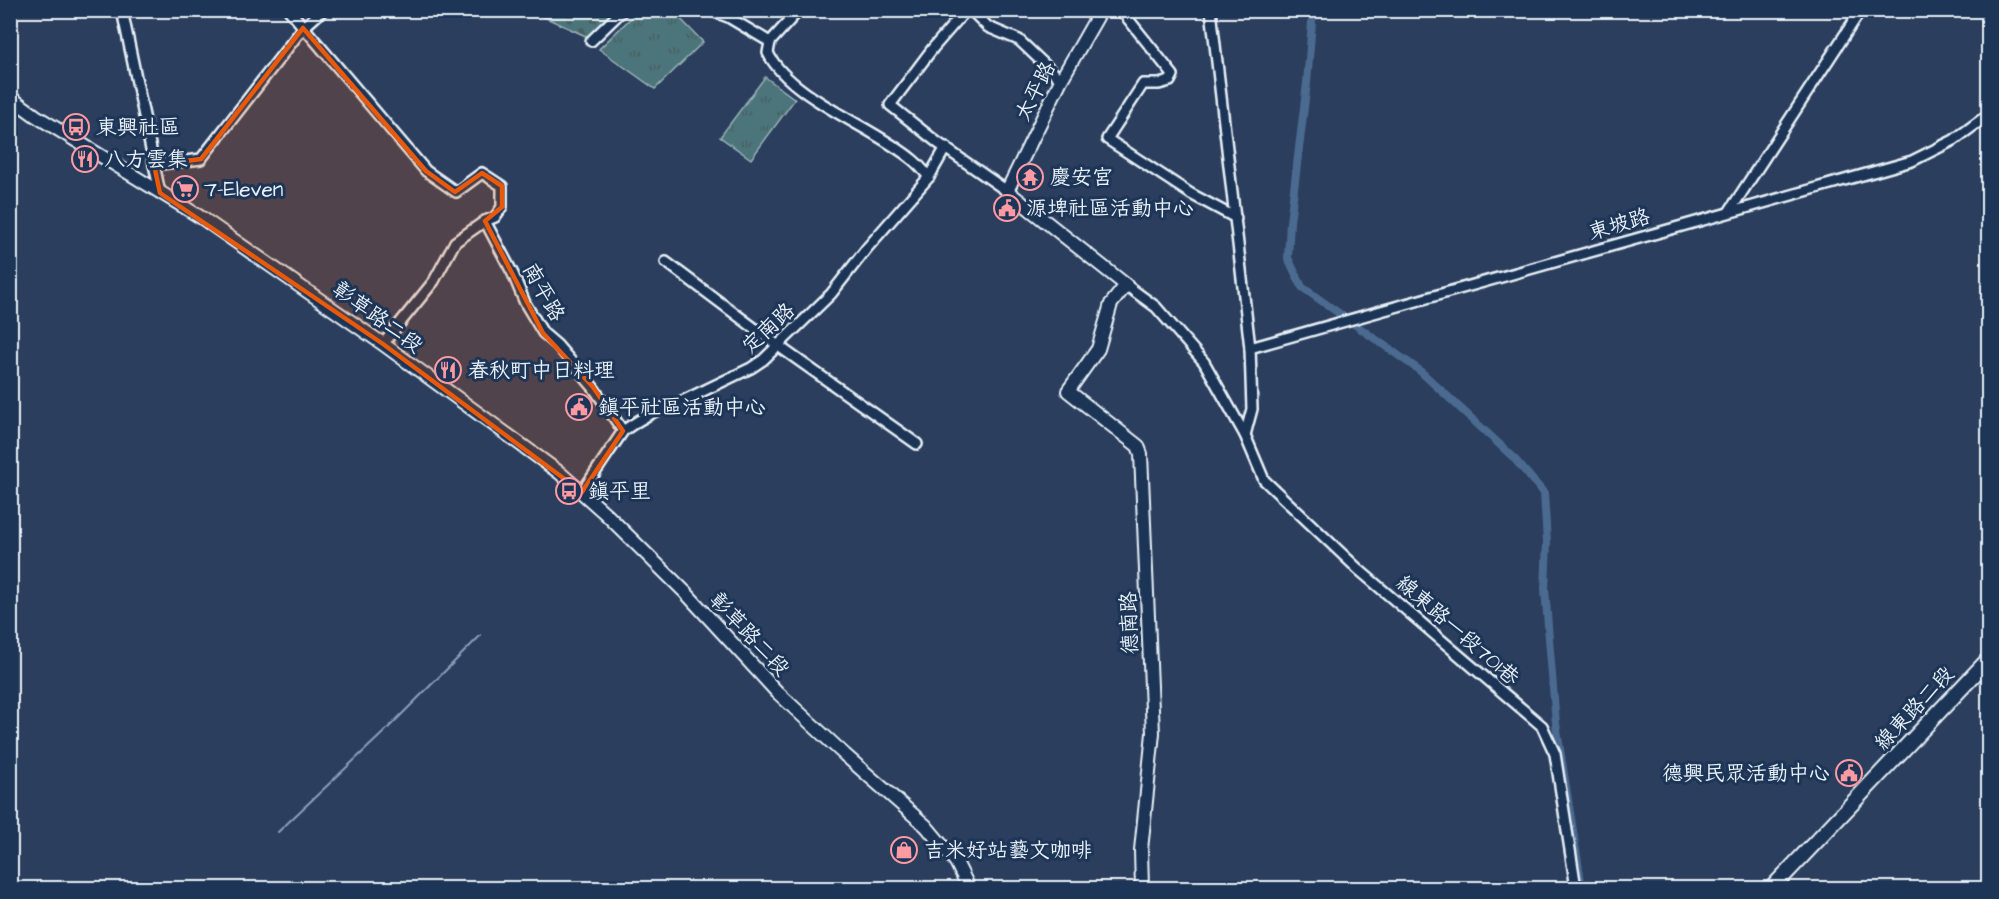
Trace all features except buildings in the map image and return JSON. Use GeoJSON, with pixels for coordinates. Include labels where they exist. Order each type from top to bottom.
{"type":"FeatureCollection","features":[{"type":"Feature","properties":{"kind":"main road","name":"線東路二段"},"geometry":{"type":"LineString","coordinates":[[1772,888],[1989,660]]}},
{"type":"Feature","properties":{"kind":"street"},"geometry":{"type":"LineString","coordinates":[[122,10],[160,193]]}},
{"type":"Feature","properties":{"kind":"street"},"geometry":{"type":"LineString","coordinates":[[289,10],[426,171],[456,192],[482,174],[502,186],[502,207],[495,217],[484,221],[455,242],[434,281],[383,344]]}},
{"type":"Feature","properties":{"kind":"street"},"geometry":{"type":"LineString","coordinates":[[154,165],[201,159],[303,28],[323,10]]}},
{"type":"Feature","properties":{"kind":"street"},"geometry":{"type":"LineString","coordinates":[[591,41],[623,10]]}},
{"type":"Feature","properties":{"kind":"street"},"geometry":{"type":"LineString","coordinates":[[710,10],[728,17],[770,42]]}},
{"type":"Feature","properties":{"kind":"street"},"geometry":{"type":"LineString","coordinates":[[799,10],[770,42],[768,53],[781,73],[822,102],[914,160],[929,177]]}},
{"type":"Feature","properties":{"kind":"street"},"geometry":{"type":"LineString","coordinates":[[966,10],[933,48],[890,105],[938,143],[1007,191],[1126,285]]}},
{"type":"Feature","properties":{"kind":"street"},"geometry":{"type":"LineString","coordinates":[[971,10],[988,27],[1019,40],[1061,80]]}},
{"type":"Feature","properties":{"kind":"street","name":"太平路"},"geometry":{"type":"LineString","coordinates":[[1007,191],[1061,80],[1101,10]]}},
{"type":"Feature","properties":{"kind":"street"},"geometry":{"type":"LineString","coordinates":[[1121,10],[1173,75],[1170,81],[1143,84],[1107,139],[1191,194],[1236,218]]}},
{"type":"Feature","properties":{"kind":"street"},"geometry":{"type":"LineString","coordinates":[[1211,10],[1250,348],[1252,409],[1245,435]]}},
{"type":"Feature","properties":{"kind":"street"},"geometry":{"type":"LineString","coordinates":[[1729,212],[1862,10]]}},
{"type":"Feature","properties":{"kind":"street","name":"彰草路二段"},"geometry":{"type":"LineString","coordinates":[[10,97],[36,116],[202,218],[383,344],[560,472],[686,593],[777,692],[926,826],[956,862],[969,888]]}},
{"type":"Feature","properties":{"kind":"street","name":"東坡路"},"geometry":{"type":"LineString","coordinates":[[1250,348],[1912,161],[1954,140],[1989,115]]}},
{"type":"Feature","properties":{"kind":"street","name":"定南路"},"geometry":{"type":"LineString","coordinates":[[582,492],[623,431],[670,404],[680,402],[763,360],[831,294],[867,248],[929,177],[945,147]]}},
{"type":"Feature","properties":{"kind":"street","name":"南平路"},"geometry":{"type":"LineString","coordinates":[[484,221],[513,274],[525,303],[543,333],[557,345],[593,387],[623,431]]}},
{"type":"Feature","properties":{"kind":"street"},"geometry":{"type":"LineString","coordinates":[[666,262],[777,345],[917,444]]}},
{"type":"Feature","properties":{"kind":"street","name":"德南路"},"geometry":{"type":"LineString","coordinates":[[1126,285],[1111,304],[1098,349],[1068,391],[1138,446],[1141,454],[1153,733],[1142,850],[1142,888]]}},
{"type":"Feature","properties":{"kind":"street","name":"線東路一段701巷"},"geometry":{"type":"LineString","coordinates":[[1126,285],[1156,307],[1204,362],[1245,435],[1264,480],[1359,569],[1542,726],[1555,754],[1576,888]]}},
{"type":"Feature","properties":{"kind":"highlighted area"},"geometry":{"type":"Polygon","coordinates":[[[303,28],[426,171],[455,192],[482,173],[502,186],[502,207],[485,221],[543,333],[593,387],[623,431],[582,492],[383,344],[160,193],[154,165],[201,159],[303,28]]]}},
{"type":"Feature","properties":{"kind":"green space"},"geometry":{"type":"Polygon","coordinates":[[[639,10],[673,11],[703,42],[655,89],[599,49],[639,10]]]}},
{"type":"Feature","properties":{"kind":"green space"},"geometry":{"type":"Polygon","coordinates":[[[531,11],[618,11],[588,37],[531,11]]]}},
{"type":"Feature","properties":{"kind":"green space"},"geometry":{"type":"Polygon","coordinates":[[[765,77],[795,99],[751,159],[720,137],[765,77]]]}},
{"type":"Feature","properties":{"kind":"waterway"},"geometry":{"type":"LineString","coordinates":[[1313,10],[1288,258],[1302,287],[1419,370],[1512,456],[1544,493],[1547,542],[1545,589],[1556,724],[1582,888]]}},
{"type":"Feature","properties":{"kind":"waterway"},"geometry":{"type":"LineString","coordinates":[[278,832],[383,733],[481,635]]}},
{"type":"Feature","properties":{"kind":"waterway"},"geometry":{"type":"LineString","coordinates":[[12,882],[17,888]]}},
{"type":"Feature","properties":{"kind":"place","name":"東興社區"},"geometry":{"type":"Point","coordinates":[76,127]}},
{"type":"Feature","properties":{"kind":"place","name":"八方雲集"},"geometry":{"type":"Point","coordinates":[85,159]}},
{"type":"Feature","properties":{"kind":"place","name":"慶安宮"},"geometry":{"type":"Point","coordinates":[1030,177]}},
{"type":"Feature","properties":{"kind":"place","name":"7-Eleven"},"geometry":{"type":"Point","coordinates":[185,189]}},
{"type":"Feature","properties":{"kind":"place","name":"源埤社區活動中心"},"geometry":{"type":"Point","coordinates":[1007,208]}},
{"type":"Feature","properties":{"kind":"place","name":"春秋町中日料理"},"geometry":{"type":"Point","coordinates":[448,370]}},
{"type":"Feature","properties":{"kind":"place","name":"鎮平社區活動中心"},"geometry":{"type":"Point","coordinates":[579,407]}},
{"type":"Feature","properties":{"kind":"place","name":"鎮平里"},"geometry":{"type":"Point","coordinates":[569,491]}},
{"type":"Feature","properties":{"kind":"place","name":"德興民眾活動中心"},"geometry":{"type":"Point","coordinates":[1849,773]}},
{"type":"Feature","properties":{"kind":"place","name":"吉米好站藝文咖啡"},"geometry":{"type":"Point","coordinates":[904,850]}}]}
